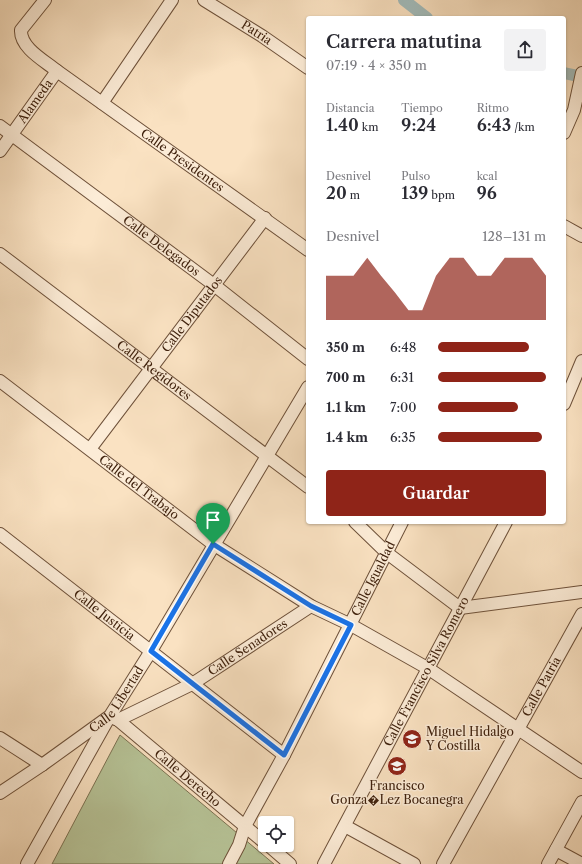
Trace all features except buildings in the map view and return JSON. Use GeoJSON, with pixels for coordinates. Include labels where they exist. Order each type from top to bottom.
{"type":"FeatureCollection","features":[{"type":"Feature","properties":{"kind":"street","name":"Calle Presidentes"},"geometry":{"type":"LineString","coordinates":[[45,0],[25,25],[21,36],[26,46],[57,71],[306,248]]}},
{"type":"Feature","properties":{"kind":"street"},"geometry":{"type":"LineString","coordinates":[[102,103],[172,0]]}},
{"type":"Feature","properties":{"kind":"street","name":"Patria"},"geometry":{"type":"LineString","coordinates":[[204,0],[262,36],[306,67]]}},
{"type":"Feature","properties":{"kind":"street","name":"Alameda"},"geometry":{"type":"LineString","coordinates":[[0,151],[57,71]]}},
{"type":"Feature","properties":{"kind":"street"},"geometry":{"type":"LineString","coordinates":[[566,129],[570,122],[576,101],[582,73]]}},
{"type":"Feature","properties":{"kind":"street","name":"Calle Delegados"},"geometry":{"type":"LineString","coordinates":[[0,126],[214,285],[306,357]]}},
{"type":"Feature","properties":{"kind":"street","name":"Calle Diputados"},"geometry":{"type":"LineString","coordinates":[[90,449],[265,218]]}},
{"type":"Feature","properties":{"kind":"street"},"geometry":{"type":"LineString","coordinates":[[566,227],[582,236]]}},
{"type":"Feature","properties":{"kind":"street","name":"Calle Regidores"},"geometry":{"type":"LineString","coordinates":[[0,254],[306,485]]}},
{"type":"Feature","properties":{"kind":"street"},"geometry":{"type":"LineString","coordinates":[[566,399],[582,361]]}},
{"type":"Feature","properties":{"kind":"street","name":"Calle del Trabajo"},"geometry":{"type":"LineString","coordinates":[[0,381],[213,544],[311,606],[351,625],[429,669],[517,730],[582,772]]}},
{"type":"Feature","properties":{"kind":"street","name":"Calle Libertad"},"geometry":{"type":"LineString","coordinates":[[0,792],[114,718],[213,544],[306,390]]}},
{"type":"Feature","properties":{"kind":"street"},"geometry":{"type":"LineString","coordinates":[[357,524],[387,553],[460,608],[582,592]]}},
{"type":"Feature","properties":{"kind":"street","name":"Calle Igualdad"},"geometry":{"type":"LineString","coordinates":[[229,864],[237,849],[245,826],[284,755],[401,524]]}},
{"type":"Feature","properties":{"kind":"street","name":"Calle Francisco Silva Romero"},"geometry":{"type":"LineString","coordinates":[[324,864],[505,524]]}},
{"type":"Feature","properties":{"kind":"street","name":"Calle Justicia"},"geometry":{"type":"LineString","coordinates":[[0,534],[284,755]]}},
{"type":"Feature","properties":{"kind":"street","name":"Calle Senadores"},"geometry":{"type":"LineString","coordinates":[[114,718],[192,684],[311,606]]}},
{"type":"Feature","properties":{"kind":"street","name":"Calle Patria"},"geometry":{"type":"LineString","coordinates":[[443,864],[582,614]]}},
{"type":"Feature","properties":{"kind":"street"},"geometry":{"type":"LineString","coordinates":[[27,864],[114,718]]}},
{"type":"Feature","properties":{"kind":"street","name":"Calle Derecho"},"geometry":{"type":"LineString","coordinates":[[114,718],[258,837]]}},
{"type":"Feature","properties":{"kind":"street"},"geometry":{"type":"LineString","coordinates":[[0,738],[42,765]]}},
{"type":"Feature","properties":{"kind":"street"},"geometry":{"type":"LineString","coordinates":[[548,864],[582,802]]}},
{"type":"Feature","properties":{"kind":"street"},"geometry":{"type":"LineString","coordinates":[[345,826],[414,864]]}},
{"type":"Feature","properties":{"kind":"street"},"geometry":{"type":"LineString","coordinates":[[556,850],[582,864]]}},
{"type":"Feature","properties":{"kind":"street"},"geometry":{"type":"LineString","coordinates":[[276,852],[290,864]]}},
{"type":"Feature","properties":{"kind":"green space"},"geometry":{"type":"Polygon","coordinates":[[[120,735],[274,864],[52,864],[120,735]]]}},
{"type":"Feature","properties":{"kind":"waterway"},"geometry":{"type":"LineString","coordinates":[[404,0],[424,16]]}},
{"type":"Feature","properties":{"kind":"waterway"},"geometry":{"type":"LineString","coordinates":[[566,73],[582,77]]}},
{"type":"Feature","properties":{"kind":"place","name":"Miguel Hidalgo Y Costilla"},"geometry":{"type":"Point","coordinates":[412,739]}},
{"type":"Feature","properties":{"kind":"place","name":"Francisco Gonza�Lez Bocanegra"},"geometry":{"type":"Point","coordinates":[397,766]}},
{"type":"Feature","properties":{"kind":"route"},"geometry":{"type":"LineString","coordinates":[[213,544],[311,606],[351,625],[284,755],[151,651],[213,544]]}}]}
